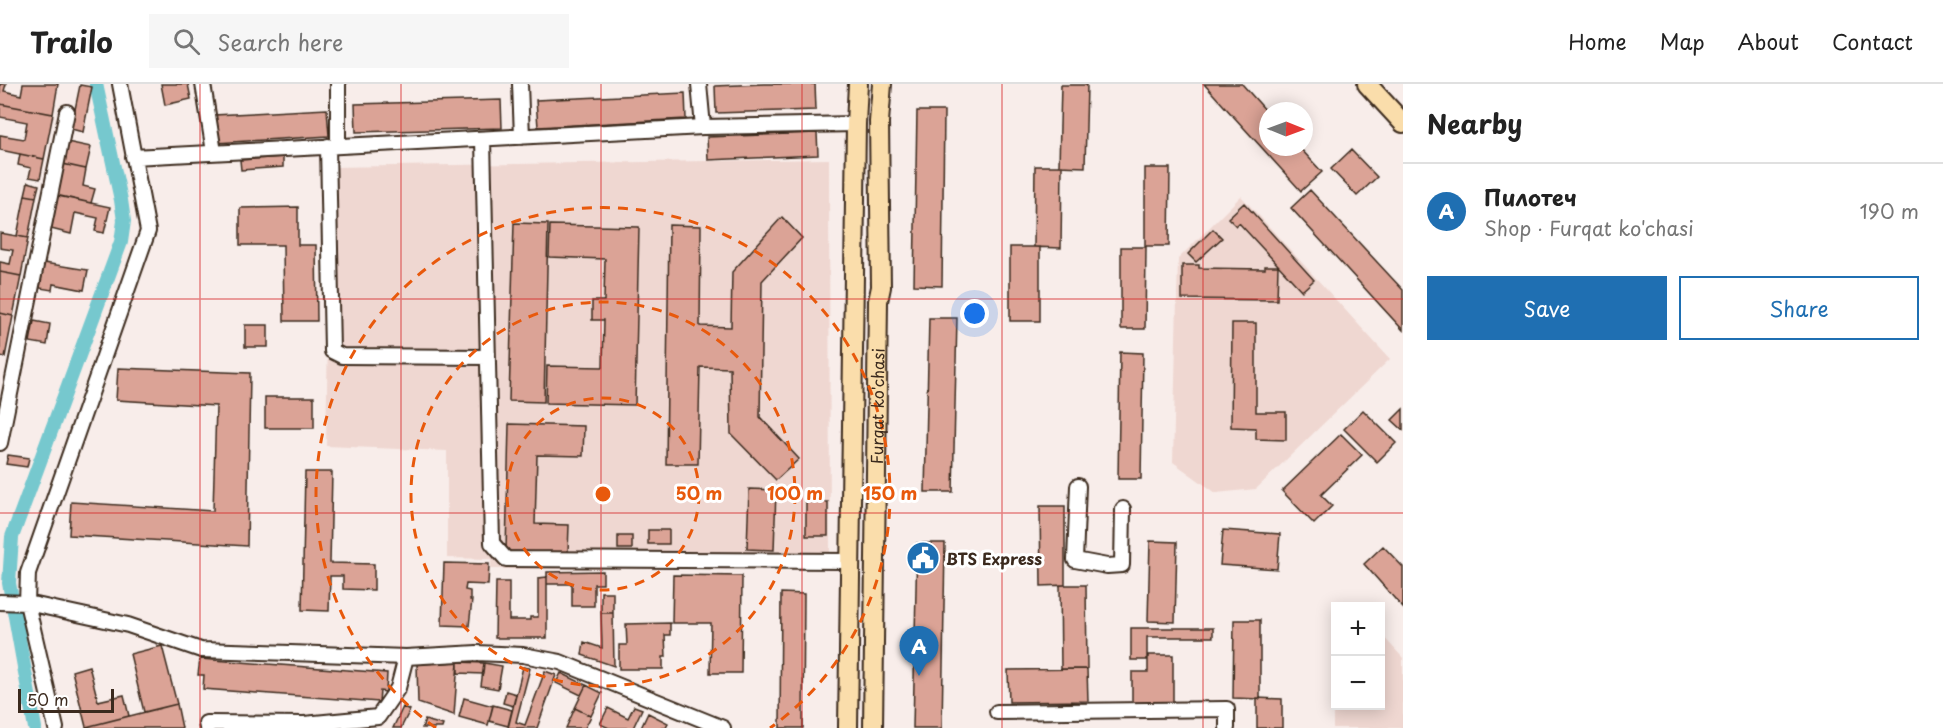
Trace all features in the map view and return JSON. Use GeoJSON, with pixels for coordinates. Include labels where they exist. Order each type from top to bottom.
{"type":"FeatureCollection","features":[{"type":"Feature","properties":{"kind":"main road","name":"Furqat ko'chasi"},"geometry":{"type":"LineString","coordinates":[[848,728],[858,84]]}},
{"type":"Feature","properties":{"kind":"main road","name":"Furqat ko'chasi"},"geometry":{"type":"LineString","coordinates":[[873,728],[881,287],[879,122],[882,84]]}},
{"type":"Feature","properties":{"kind":"main road"},"geometry":{"type":"LineString","coordinates":[[1367,84],[1403,123]]}},
{"type":"Feature","properties":{"kind":"street"},"geometry":{"type":"LineString","coordinates":[[56,728],[26,603],[28,573],[148,231],[120,84]]}},
{"type":"Feature","properties":{"kind":"street"},"geometry":{"type":"LineString","coordinates":[[203,84],[214,152]]}},
{"type":"Feature","properties":{"kind":"street"},"geometry":{"type":"LineString","coordinates":[[338,84],[333,145],[332,351],[342,356],[488,357]]}},
{"type":"Feature","properties":{"kind":"street"},"geometry":{"type":"LineString","coordinates":[[520,84],[522,137]]}},
{"type":"Feature","properties":{"kind":"street"},"geometry":{"type":"LineString","coordinates":[[699,84],[703,127]]}},
{"type":"Feature","properties":{"kind":"street"},"geometry":{"type":"LineString","coordinates":[[0,443],[67,112]]}},
{"type":"Feature","properties":{"kind":"street"},"geometry":{"type":"LineString","coordinates":[[133,157],[703,127],[856,124]]}},
{"type":"Feature","properties":{"kind":"street"},"geometry":{"type":"LineString","coordinates":[[483,139],[492,543],[506,559],[851,561]]}},
{"type":"Feature","properties":{"kind":"street"},"geometry":{"type":"LineString","coordinates":[[0,366],[15,369]]}},
{"type":"Feature","properties":{"kind":"street"},"geometry":{"type":"LineString","coordinates":[[1078,486],[1076,560],[1107,566],[1122,565],[1123,509]]}},
{"type":"Feature","properties":{"kind":"street"},"geometry":{"type":"LineString","coordinates":[[0,602],[26,603],[128,625],[201,650],[406,657],[477,653],[523,655],[560,662],[723,728]]}},
{"type":"Feature","properties":{"kind":"street"},"geometry":{"type":"LineString","coordinates":[[207,728],[206,723],[324,725],[378,717],[398,688],[406,657]]}},
{"type":"Feature","properties":{"kind":"street"},"geometry":{"type":"LineString","coordinates":[[997,712],[1227,709],[1227,728]]}},
{"type":"Feature","properties":{"kind":"shaded area"},"geometry":{"type":"Polygon","coordinates":[[[829,159],[830,568],[491,569],[491,559],[447,558],[447,451],[326,446],[331,167],[829,159]]]}},
{"type":"Feature","properties":{"kind":"shaded area"},"geometry":{"type":"Polygon","coordinates":[[[1241,196],[1390,359],[1256,489],[1216,493],[1173,462],[1178,259],[1241,196]]]}},
{"type":"Feature","properties":{"kind":"shaded area"},"geometry":{"type":"Polygon","coordinates":[[[1385,638],[1403,658],[1403,728],[1333,728],[1333,710],[1385,710],[1385,638]]]}},
{"type":"Feature","properties":{"kind":"building"},"geometry":{"type":"Polygon","coordinates":[[[0,84],[6,84],[4,91],[21,95],[23,84],[58,84],[53,114],[0,104],[0,84]]]}},
{"type":"Feature","properties":{"kind":"building"},"geometry":{"type":"Polygon","coordinates":[[[161,84],[188,84],[191,99],[165,105],[161,84]]]}},
{"type":"Feature","properties":{"kind":"building"},"geometry":{"type":"Polygon","coordinates":[[[815,84],[816,110],[716,113],[715,86],[815,84]]]}},
{"type":"Feature","properties":{"kind":"building"},"geometry":{"type":"Polygon","coordinates":[[[1204,84],[1242,84],[1259,103],[1259,145],[1204,84]]]}},
{"type":"Feature","properties":{"kind":"building"},"geometry":{"type":"Polygon","coordinates":[[[80,85],[92,87],[83,132],[71,129],[80,85]]]}},
{"type":"Feature","properties":{"kind":"building"},"geometry":{"type":"Polygon","coordinates":[[[1061,85],[1087,85],[1085,167],[1059,166],[1061,85]]]}},
{"type":"Feature","properties":{"kind":"building"},"geometry":{"type":"Polygon","coordinates":[[[685,93],[686,119],[538,127],[536,100],[685,93]]]}},
{"type":"Feature","properties":{"kind":"building"},"geometry":{"type":"Polygon","coordinates":[[[501,100],[502,128],[356,132],[355,104],[501,100]]]}},
{"type":"Feature","properties":{"kind":"building"},"geometry":{"type":"Polygon","coordinates":[[[0,104],[53,114],[44,159],[0,150],[0,135],[24,139],[27,122],[0,117],[0,104]]]}},
{"type":"Feature","properties":{"kind":"building"},"geometry":{"type":"Polygon","coordinates":[[[327,109],[329,136],[216,143],[214,115],[327,109]]]}},
{"type":"Feature","properties":{"kind":"building"},"geometry":{"type":"Polygon","coordinates":[[[917,111],[944,111],[942,286],[914,285],[917,111]]]}},
{"type":"Feature","properties":{"kind":"building"},"geometry":{"type":"Polygon","coordinates":[[[817,133],[818,155],[708,160],[707,137],[817,133]]]}},
{"type":"Feature","properties":{"kind":"building"},"geometry":{"type":"Polygon","coordinates":[[[67,142],[91,147],[86,169],[62,164],[67,142]]]}},
{"type":"Feature","properties":{"kind":"building"},"geometry":{"type":"Polygon","coordinates":[[[1351,150],[1377,177],[1357,196],[1331,169],[1351,150]]]}},
{"type":"Feature","properties":{"kind":"building"},"geometry":{"type":"Polygon","coordinates":[[[20,154],[44,159],[40,179],[29,177],[31,168],[18,165],[20,154]]]}},
{"type":"Feature","properties":{"kind":"building"},"geometry":{"type":"Polygon","coordinates":[[[1269,156],[1307,156],[1322,172],[1301,191],[1269,156]]]}},
{"type":"Feature","properties":{"kind":"building"},"geometry":{"type":"Polygon","coordinates":[[[283,157],[283,167],[241,170],[240,160],[283,157]]]}},
{"type":"Feature","properties":{"kind":"building"},"geometry":{"type":"Polygon","coordinates":[[[63,164],[86,169],[83,186],[95,189],[91,203],[56,195],[63,164]]]}},
{"type":"Feature","properties":{"kind":"building"},"geometry":{"type":"Polygon","coordinates":[[[1035,166],[1062,166],[1061,248],[1034,247],[1035,166]]]}},
{"type":"Feature","properties":{"kind":"building"},"geometry":{"type":"Polygon","coordinates":[[[1145,168],[1170,168],[1169,246],[1145,246],[1145,168]]]}},
{"type":"Feature","properties":{"kind":"building"},"geometry":{"type":"Polygon","coordinates":[[[28,182],[39,185],[36,197],[25,195],[28,182]]]}},
{"type":"Feature","properties":{"kind":"building"},"geometry":{"type":"Polygon","coordinates":[[[1310,190],[1403,290],[1403,330],[1291,208],[1310,190]]]}},
{"type":"Feature","properties":{"kind":"building"},"geometry":{"type":"Polygon","coordinates":[[[25,195],[36,197],[28,238],[17,236],[25,195]]]}},
{"type":"Feature","properties":{"kind":"building"},"geometry":{"type":"Polygon","coordinates":[[[58,196],[110,207],[104,233],[95,231],[98,218],[75,213],[71,234],[51,229],[58,196]]]}},
{"type":"Feature","properties":{"kind":"building"},"geometry":{"type":"Polygon","coordinates":[[[1244,203],[1314,280],[1302,291],[1239,223],[1236,226],[1228,218],[1244,203]]]}},
{"type":"Feature","properties":{"kind":"building"},"geometry":{"type":"Polygon","coordinates":[[[298,207],[298,245],[316,245],[317,321],[284,321],[283,245],[240,245],[240,208],[298,207]]]}},
{"type":"Feature","properties":{"kind":"building"},"geometry":{"type":"Polygon","coordinates":[[[782,217],[802,238],[762,281],[760,417],[799,459],[776,480],[731,434],[730,368],[700,367],[698,464],[666,464],[669,225],[701,226],[700,326],[731,327],[732,272],[782,217]]]}},
{"type":"Feature","properties":{"kind":"building"},"geometry":{"type":"Polygon","coordinates":[[[514,223],[548,224],[544,402],[509,401],[514,223]]]}},
{"type":"Feature","properties":{"kind":"building"},"geometry":{"type":"Polygon","coordinates":[[[550,225],[639,227],[635,405],[546,403],[547,366],[603,367],[604,320],[592,320],[592,301],[604,301],[605,259],[549,257],[550,225]]]}},
{"type":"Feature","properties":{"kind":"building"},"geometry":{"type":"Polygon","coordinates":[[[1213,229],[1222,238],[1196,262],[1188,254],[1213,229]]]}},
{"type":"Feature","properties":{"kind":"building"},"geometry":{"type":"Polygon","coordinates":[[[0,233],[28,238],[21,276],[0,272],[0,262],[10,264],[13,250],[0,248],[0,233]]]}},
{"type":"Feature","properties":{"kind":"building"},"geometry":{"type":"Polygon","coordinates":[[[1010,247],[1040,247],[1040,321],[1010,321],[1010,247]]]}},
{"type":"Feature","properties":{"kind":"building"},"geometry":{"type":"Polygon","coordinates":[[[1121,247],[1146,247],[1145,329],[1121,329],[1121,247]]]}},
{"type":"Feature","properties":{"kind":"building"},"geometry":{"type":"Polygon","coordinates":[[[44,263],[88,270],[84,290],[53,284],[52,290],[40,288],[44,263]]]}},
{"type":"Feature","properties":{"kind":"building"},"geometry":{"type":"Polygon","coordinates":[[[1182,265],[1199,265],[1199,268],[1265,269],[1265,266],[1278,266],[1277,300],[1182,299],[1182,265]]]}},
{"type":"Feature","properties":{"kind":"building"},"geometry":{"type":"Polygon","coordinates":[[[0,272],[21,276],[13,316],[0,313],[0,272]]]}},
{"type":"Feature","properties":{"kind":"building"},"geometry":{"type":"Polygon","coordinates":[[[0,313],[13,316],[5,357],[0,356],[0,313]]]}},
{"type":"Feature","properties":{"kind":"building"},"geometry":{"type":"Polygon","coordinates":[[[929,318],[957,318],[953,492],[925,492],[929,318]]]}},
{"type":"Feature","properties":{"kind":"building"},"geometry":{"type":"Polygon","coordinates":[[[34,321],[50,324],[47,345],[30,342],[34,321]]]}},
{"type":"Feature","properties":{"kind":"building"},"geometry":{"type":"Polygon","coordinates":[[[1232,323],[1256,323],[1256,412],[1286,412],[1286,440],[1256,439],[1256,428],[1231,427],[1232,323]]]}},
{"type":"Feature","properties":{"kind":"building"},"geometry":{"type":"Polygon","coordinates":[[[245,325],[268,325],[268,347],[245,347],[245,325]]]}},
{"type":"Feature","properties":{"kind":"building"},"geometry":{"type":"Polygon","coordinates":[[[1120,352],[1143,353],[1141,479],[1118,479],[1120,352]]]}},
{"type":"Feature","properties":{"kind":"building"},"geometry":{"type":"Polygon","coordinates":[[[118,368],[250,373],[247,546],[69,535],[71,502],[213,511],[216,406],[116,400],[118,368]]]}},
{"type":"Feature","properties":{"kind":"building"},"geometry":{"type":"Polygon","coordinates":[[[265,397],[314,397],[314,428],[265,428],[265,397]]]}},
{"type":"Feature","properties":{"kind":"building"},"geometry":{"type":"Polygon","coordinates":[[[1403,409],[1403,430],[1392,420],[1403,409]]]}},
{"type":"Feature","properties":{"kind":"building"},"geometry":{"type":"Polygon","coordinates":[[[1363,410],[1396,443],[1377,462],[1344,429],[1363,410]]]}},
{"type":"Feature","properties":{"kind":"building"},"geometry":{"type":"Polygon","coordinates":[[[509,424],[584,426],[583,456],[537,455],[535,524],[569,525],[568,552],[556,552],[556,557],[543,557],[543,552],[506,551],[509,424]]]}},
{"type":"Feature","properties":{"kind":"building"},"geometry":{"type":"Polygon","coordinates":[[[1341,434],[1362,455],[1321,495],[1332,506],[1314,524],[1282,491],[1341,434]]]}},
{"type":"Feature","properties":{"kind":"building"},"geometry":{"type":"Polygon","coordinates":[[[8,455],[29,458],[27,467],[6,464],[8,455]]]}},
{"type":"Feature","properties":{"kind":"building"},"geometry":{"type":"Polygon","coordinates":[[[305,472],[332,472],[330,563],[374,564],[374,590],[343,589],[343,576],[330,576],[329,611],[302,610],[305,472]]]}},
{"type":"Feature","properties":{"kind":"building"},"geometry":{"type":"Polygon","coordinates":[[[749,489],[776,490],[774,550],[747,549],[749,489]]]}},
{"type":"Feature","properties":{"kind":"building"},"geometry":{"type":"Polygon","coordinates":[[[806,502],[828,502],[828,536],[806,536],[806,502]]]}},
{"type":"Feature","properties":{"kind":"building"},"geometry":{"type":"Polygon","coordinates":[[[1040,506],[1065,506],[1065,585],[1041,586],[1040,506]]]}},
{"type":"Feature","properties":{"kind":"building"},"geometry":{"type":"Polygon","coordinates":[[[648,530],[669,530],[669,544],[648,544],[648,530]]]}},
{"type":"Feature","properties":{"kind":"building"},"geometry":{"type":"Polygon","coordinates":[[[1223,530],[1280,534],[1277,569],[1220,565],[1223,530]]]}},
{"type":"Feature","properties":{"kind":"building"},"geometry":{"type":"Polygon","coordinates":[[[618,536],[632,536],[632,549],[618,549],[618,536]]]}},
{"type":"Feature","properties":{"kind":"building"},"geometry":{"type":"Polygon","coordinates":[[[1150,541],[1177,542],[1175,622],[1148,621],[1150,541]]]}},
{"type":"Feature","properties":{"kind":"building"},"geometry":{"type":"Polygon","coordinates":[[[917,543],[945,543],[942,728],[913,728],[917,543]]]}},
{"type":"Feature","properties":{"kind":"building"},"geometry":{"type":"Polygon","coordinates":[[[1383,546],[1403,567],[1403,608],[1364,564],[1383,546]]]}},
{"type":"Feature","properties":{"kind":"building"},"geometry":{"type":"Polygon","coordinates":[[[444,563],[489,564],[488,585],[466,584],[465,590],[470,591],[470,600],[472,600],[469,626],[442,625],[444,563]]]}},
{"type":"Feature","properties":{"kind":"building"},"geometry":{"type":"Polygon","coordinates":[[[603,571],[603,584],[594,584],[594,606],[572,606],[572,584],[547,584],[547,572],[603,571]]]}},
{"type":"Feature","properties":{"kind":"building"},"geometry":{"type":"Polygon","coordinates":[[[673,575],[742,576],[741,673],[710,673],[711,623],[672,623],[673,575]]]}},
{"type":"Feature","properties":{"kind":"building"},"geometry":{"type":"Polygon","coordinates":[[[547,577],[547,638],[495,638],[496,582],[509,582],[509,620],[530,620],[530,617],[538,617],[538,578],[547,577]]]}},
{"type":"Feature","properties":{"kind":"building"},"geometry":{"type":"Polygon","coordinates":[[[1060,585],[1086,585],[1087,669],[1061,669],[1060,585]]]}},
{"type":"Feature","properties":{"kind":"building"},"geometry":{"type":"Polygon","coordinates":[[[601,592],[613,592],[613,613],[601,613],[601,592]]]}},
{"type":"Feature","properties":{"kind":"building"},"geometry":{"type":"Polygon","coordinates":[[[781,593],[804,594],[803,728],[780,728],[781,593]]]}},
{"type":"Feature","properties":{"kind":"building"},"geometry":{"type":"Polygon","coordinates":[[[601,613],[613,613],[614,666],[582,655],[584,642],[602,648],[601,613]]]}},
{"type":"Feature","properties":{"kind":"building"},"geometry":{"type":"Polygon","coordinates":[[[1234,620],[1260,620],[1260,699],[1233,698],[1234,620]]]}},
{"type":"Feature","properties":{"kind":"building"},"geometry":{"type":"Polygon","coordinates":[[[670,623],[670,635],[665,635],[666,657],[663,657],[663,669],[619,669],[619,645],[627,645],[626,624],[670,623]]]}},
{"type":"Feature","properties":{"kind":"building"},"geometry":{"type":"Polygon","coordinates":[[[1131,628],[1213,628],[1213,637],[1147,637],[1147,660],[1131,660],[1131,628]]]}},
{"type":"Feature","properties":{"kind":"building"},"geometry":{"type":"Polygon","coordinates":[[[162,646],[177,704],[144,712],[130,654],[162,646]]]}},
{"type":"Feature","properties":{"kind":"building"},"geometry":{"type":"Polygon","coordinates":[[[1148,655],[1173,655],[1173,703],[1132,703],[1132,672],[1148,672],[1148,655]]]}},
{"type":"Feature","properties":{"kind":"building"},"geometry":{"type":"Polygon","coordinates":[[[200,659],[387,673],[386,692],[380,691],[379,702],[203,689],[204,675],[198,675],[200,659]]]}},
{"type":"Feature","properties":{"kind":"building"},"geometry":{"type":"Polygon","coordinates":[[[458,662],[484,663],[483,674],[458,673],[458,662]]]}},
{"type":"Feature","properties":{"kind":"building"},"geometry":{"type":"Polygon","coordinates":[[[458,662],[454,715],[418,703],[417,664],[458,662]]]}},
{"type":"Feature","properties":{"kind":"building"},"geometry":{"type":"Polygon","coordinates":[[[484,663],[502,666],[498,689],[481,686],[484,663]]]}},
{"type":"Feature","properties":{"kind":"building"},"geometry":{"type":"Polygon","coordinates":[[[89,666],[98,701],[124,695],[129,716],[86,727],[72,671],[89,666]]]}},
{"type":"Feature","properties":{"kind":"building"},"geometry":{"type":"Polygon","coordinates":[[[523,667],[530,668],[516,722],[525,725],[545,671],[556,675],[537,728],[508,728],[523,667]]]}},
{"type":"Feature","properties":{"kind":"building"},"geometry":{"type":"Polygon","coordinates":[[[1087,669],[1088,701],[1009,702],[1008,670],[1087,669]]]}},
{"type":"Feature","properties":{"kind":"building"},"geometry":{"type":"Polygon","coordinates":[[[561,673],[586,685],[581,695],[556,683],[561,673]]]}},
{"type":"Feature","properties":{"kind":"building"},"geometry":{"type":"Polygon","coordinates":[[[586,685],[602,693],[591,716],[575,708],[586,685]]]}},
{"type":"Feature","properties":{"kind":"building"},"geometry":{"type":"Polygon","coordinates":[[[506,691],[516,694],[513,706],[503,703],[506,691]]]}},
{"type":"Feature","properties":{"kind":"building"},"geometry":{"type":"Polygon","coordinates":[[[464,698],[493,706],[488,725],[459,717],[464,698]]]}},
{"type":"Feature","properties":{"kind":"building"},"geometry":{"type":"Polygon","coordinates":[[[1257,698],[1282,699],[1282,728],[1257,728],[1257,698]]]}},
{"type":"Feature","properties":{"kind":"building"},"geometry":{"type":"Polygon","coordinates":[[[177,704],[182,728],[86,728],[86,727],[177,704]]]}},
{"type":"Feature","properties":{"kind":"building"},"geometry":{"type":"Polygon","coordinates":[[[493,705],[512,710],[508,726],[489,721],[493,705]]]}},
{"type":"Feature","properties":{"kind":"building"},"geometry":{"type":"Polygon","coordinates":[[[634,706],[642,709],[633,728],[609,728],[600,724],[608,708],[628,718],[634,706]]]}},
{"type":"Feature","properties":{"kind":"building"},"geometry":{"type":"Polygon","coordinates":[[[403,707],[410,710],[401,728],[393,728],[403,707]]]}},
{"type":"Feature","properties":{"kind":"building"},"geometry":{"type":"Polygon","coordinates":[[[575,708],[591,716],[585,728],[566,728],[575,708]]]}},
{"type":"Feature","properties":{"kind":"building"},"geometry":{"type":"Polygon","coordinates":[[[648,713],[668,723],[666,728],[641,728],[648,713]]]}},
{"type":"Feature","properties":{"kind":"building"},"geometry":{"type":"Polygon","coordinates":[[[425,720],[443,725],[442,728],[422,728],[425,720]]]}},
{"type":"Feature","properties":{"kind":"waterway"},"geometry":{"type":"LineString","coordinates":[[35,728],[9,583],[12,537],[121,242],[124,221],[121,200],[96,84]]}},
{"type":"Feature","properties":{"kind":"place","name":"BTS Express"},"geometry":{"type":"Point","coordinates":[923,558]}},
{"type":"Feature","properties":{"kind":"place","name":"Пилотеч"},"geometry":{"type":"Point","coordinates":[919,676]}}]}
